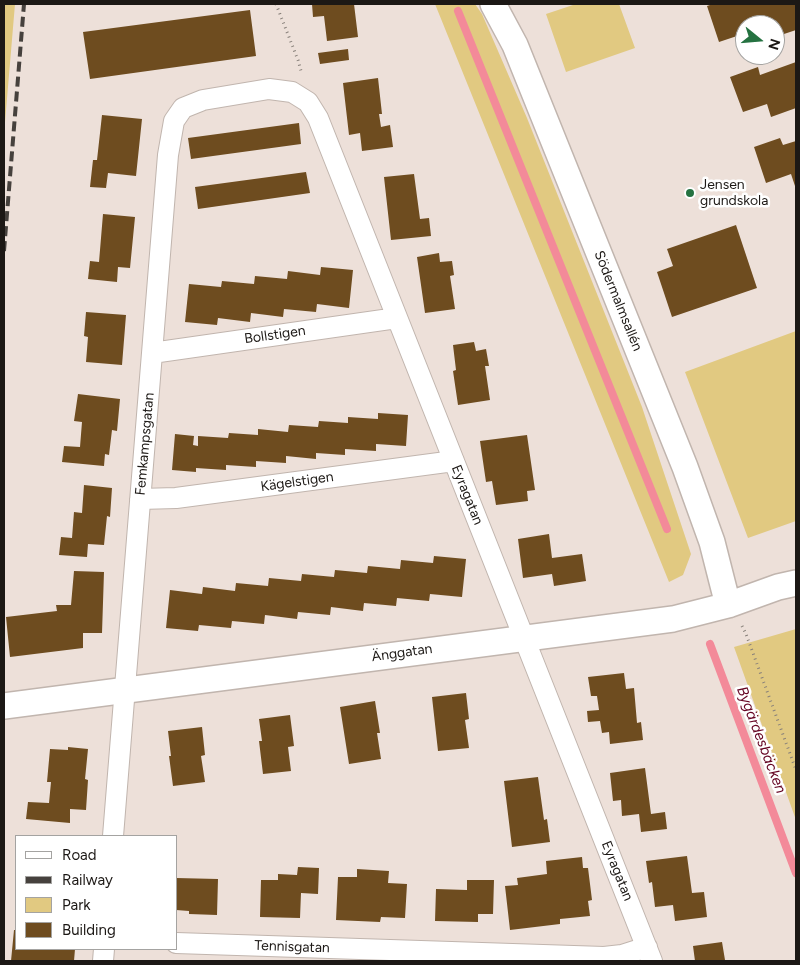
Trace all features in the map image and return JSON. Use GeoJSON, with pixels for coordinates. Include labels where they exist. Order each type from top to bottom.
{"type":"FeatureCollection","features":[{"type":"Feature","properties":{"kind":"street","name":"Södermalmsallén"},"geometry":{"type":"LineString","coordinates":[[493,4],[516,45],[685,467],[712,542],[728,605]]}},
{"type":"Feature","properties":{"kind":"street","name":"Femkampsgatan"},"geometry":{"type":"LineString","coordinates":[[113,835],[168,155],[174,121],[183,108],[203,100],[269,89],[292,92],[308,102]]}},
{"type":"Feature","properties":{"kind":"street","name":"Eyragatan"},"geometry":{"type":"LineString","coordinates":[[308,102],[321,126],[649,954]]}},
{"type":"Feature","properties":{"kind":"street","name":"Bollstigen"},"geometry":{"type":"LineString","coordinates":[[152,352],[397,318]]}},
{"type":"Feature","properties":{"kind":"street","name":"Kägelstigen"},"geometry":{"type":"LineString","coordinates":[[140,499],[176,498],[454,461]]}},
{"type":"Feature","properties":{"kind":"street","name":"Änggatan"},"geometry":{"type":"LineString","coordinates":[[4,706],[673,618],[728,605],[778,587],[796,583]]}},
{"type":"Feature","properties":{"kind":"street","name":"Tennisgatan"},"geometry":{"type":"LineString","coordinates":[[178,944],[604,957],[649,954]]}},
{"type":"Feature","properties":{"kind":"path"},"geometry":{"type":"LineString","coordinates":[[276,4],[298,60],[308,102]]}},
{"type":"Feature","properties":{"kind":"path"},"geometry":{"type":"LineString","coordinates":[[728,605],[746,634],[796,770]]}},
{"type":"Feature","properties":{"kind":"green space"},"geometry":{"type":"Polygon","coordinates":[[[4,4],[15,4],[4,134],[4,4]]]}},
{"type":"Feature","properties":{"kind":"green space"},"geometry":{"type":"Polygon","coordinates":[[[435,4],[475,4],[482,14],[527,118],[642,407],[691,554],[683,575],[669,582],[435,4]]]}},
{"type":"Feature","properties":{"kind":"green space"},"geometry":{"type":"Polygon","coordinates":[[[576,4],[619,4],[635,48],[566,72],[546,14],[576,4]]]}},
{"type":"Feature","properties":{"kind":"green space"},"geometry":{"type":"Polygon","coordinates":[[[796,331],[796,521],[748,538],[685,372],[796,331]]]}},
{"type":"Feature","properties":{"kind":"green space"},"geometry":{"type":"Polygon","coordinates":[[[796,629],[796,820],[734,647],[796,629]]]}},
{"type":"Feature","properties":{"kind":"building"},"geometry":{"type":"Polygon","coordinates":[[[312,4],[354,4],[358,37],[327,41],[324,16],[313,17],[312,4]]]}},
{"type":"Feature","properties":{"kind":"building"},"geometry":{"type":"Polygon","coordinates":[[[713,4],[796,4],[796,30],[785,34],[785,15],[735,15],[735,37],[719,42],[707,6],[713,4]]]}},
{"type":"Feature","properties":{"kind":"building"},"geometry":{"type":"Polygon","coordinates":[[[250,10],[256,56],[90,79],[83,32],[250,10]]]}},
{"type":"Feature","properties":{"kind":"building"},"geometry":{"type":"Polygon","coordinates":[[[348,49],[349,60],[320,64],[318,53],[348,49]]]}},
{"type":"Feature","properties":{"kind":"building"},"geometry":{"type":"Polygon","coordinates":[[[796,62],[796,108],[771,117],[767,104],[743,112],[730,77],[758,67],[760,75],[796,62]]]}},
{"type":"Feature","properties":{"kind":"building"},"geometry":{"type":"Polygon","coordinates":[[[378,78],[382,114],[379,114],[381,127],[390,125],[393,147],[362,151],[360,133],[349,135],[343,83],[378,78]]]}},
{"type":"Feature","properties":{"kind":"building"},"geometry":{"type":"Polygon","coordinates":[[[102,115],[142,119],[136,176],[108,173],[106,188],[90,187],[93,160],[97,160],[102,115]]]}},
{"type":"Feature","properties":{"kind":"building"},"geometry":{"type":"Polygon","coordinates":[[[299,123],[301,144],[191,159],[188,138],[299,123]]]}},
{"type":"Feature","properties":{"kind":"building"},"geometry":{"type":"Polygon","coordinates":[[[780,138],[783,145],[796,141],[796,189],[791,174],[766,183],[754,147],[780,138]]]}},
{"type":"Feature","properties":{"kind":"building"},"geometry":{"type":"Polygon","coordinates":[[[306,172],[310,193],[198,209],[195,187],[306,172]]]}},
{"type":"Feature","properties":{"kind":"building"},"geometry":{"type":"Polygon","coordinates":[[[414,174],[420,219],[429,218],[431,236],[391,240],[384,177],[414,174]]]}},
{"type":"Feature","properties":{"kind":"building"},"geometry":{"type":"Polygon","coordinates":[[[103,214],[135,217],[130,268],[118,267],[117,282],[88,279],[90,261],[99,262],[103,214]]]}},
{"type":"Feature","properties":{"kind":"building"},"geometry":{"type":"Polygon","coordinates":[[[736,225],[757,288],[672,317],[657,272],[673,266],[667,249],[736,225]]]}},
{"type":"Feature","properties":{"kind":"building"},"geometry":{"type":"Polygon","coordinates":[[[439,253],[440,262],[452,261],[454,275],[450,276],[455,309],[425,313],[417,257],[439,253]]]}},
{"type":"Feature","properties":{"kind":"building"},"geometry":{"type":"Polygon","coordinates":[[[321,267],[353,270],[349,308],[317,304],[316,312],[284,309],[283,317],[251,313],[250,322],[218,318],[217,325],[185,322],[189,284],[221,287],[222,281],[254,284],[255,276],[287,279],[288,271],[320,275],[321,267]]]}},
{"type":"Feature","properties":{"kind":"building"},"geometry":{"type":"Polygon","coordinates":[[[86,312],[126,315],[122,365],[86,362],[88,337],[84,336],[86,312]]]}},
{"type":"Feature","properties":{"kind":"building"},"geometry":{"type":"Polygon","coordinates":[[[474,342],[476,351],[486,349],[489,366],[485,366],[490,400],[458,405],[453,371],[456,370],[453,345],[474,342]]]}},
{"type":"Feature","properties":{"kind":"building"},"geometry":{"type":"Polygon","coordinates":[[[78,394],[120,399],[117,431],[112,430],[109,455],[105,454],[104,466],[62,462],[64,446],[80,447],[82,422],[74,421],[78,394]]]}},
{"type":"Feature","properties":{"kind":"building"},"geometry":{"type":"Polygon","coordinates":[[[378,413],[408,415],[406,446],[376,444],[376,451],[345,449],[345,455],[316,453],[316,459],[286,456],[286,463],[256,461],[256,467],[226,465],[226,470],[196,468],[196,472],[172,470],[175,434],[194,436],[193,445],[198,446],[198,436],[228,438],[229,433],[258,435],[258,429],[288,432],[289,425],[318,427],[319,421],[348,423],[348,417],[378,419],[378,413]]]}},
{"type":"Feature","properties":{"kind":"building"},"geometry":{"type":"Polygon","coordinates":[[[527,435],[535,490],[527,491],[528,501],[496,505],[492,481],[486,482],[480,441],[527,435]]]}},
{"type":"Feature","properties":{"kind":"building"},"geometry":{"type":"Polygon","coordinates":[[[84,485],[112,488],[110,517],[107,516],[104,545],[88,544],[87,557],[59,555],[61,537],[72,538],[74,512],[82,513],[84,485]]]}},
{"type":"Feature","properties":{"kind":"building"},"geometry":{"type":"Polygon","coordinates":[[[549,534],[552,558],[582,554],[586,581],[554,586],[552,574],[523,578],[518,539],[549,534]]]}},
{"type":"Feature","properties":{"kind":"building"},"geometry":{"type":"Polygon","coordinates":[[[434,556],[466,559],[462,597],[430,594],[429,601],[397,598],[396,606],[364,603],[363,611],[331,607],[330,615],[298,612],[297,619],[265,615],[264,624],[232,621],[231,628],[199,625],[198,631],[166,628],[170,590],[202,594],[203,587],[235,591],[236,583],[268,586],[269,578],[301,581],[302,574],[334,577],[335,570],[367,573],[368,566],[400,569],[401,560],[433,563],[434,556]]]}},
{"type":"Feature","properties":{"kind":"building"},"geometry":{"type":"Polygon","coordinates":[[[74,571],[104,572],[102,633],[83,633],[83,648],[10,657],[6,617],[57,611],[56,605],[71,605],[74,571]]]}},
{"type":"Feature","properties":{"kind":"building"},"geometry":{"type":"Polygon","coordinates":[[[624,673],[626,689],[634,688],[637,723],[641,722],[643,740],[610,744],[609,732],[602,733],[600,721],[588,722],[587,711],[599,710],[597,696],[591,696],[588,677],[624,673]]]}},
{"type":"Feature","properties":{"kind":"building"},"geometry":{"type":"Polygon","coordinates":[[[466,693],[469,719],[465,720],[469,748],[438,751],[432,697],[466,693]]]}},
{"type":"Feature","properties":{"kind":"building"},"geometry":{"type":"Polygon","coordinates":[[[375,701],[380,733],[377,733],[381,759],[349,764],[340,707],[375,701]]]}},
{"type":"Feature","properties":{"kind":"building"},"geometry":{"type":"Polygon","coordinates":[[[290,715],[294,746],[288,747],[291,771],[263,774],[259,741],[262,741],[259,719],[290,715]]]}},
{"type":"Feature","properties":{"kind":"building"},"geometry":{"type":"Polygon","coordinates":[[[202,727],[205,755],[201,756],[205,782],[173,786],[168,731],[202,727]]]}},
{"type":"Feature","properties":{"kind":"building"},"geometry":{"type":"Polygon","coordinates":[[[68,747],[88,749],[85,779],[88,780],[86,810],[70,809],[70,823],[26,819],[28,802],[49,803],[51,782],[47,782],[50,749],[68,750],[68,747]]]}},
{"type":"Feature","properties":{"kind":"building"},"geometry":{"type":"Polygon","coordinates":[[[645,768],[651,814],[665,812],[667,829],[641,832],[639,814],[622,816],[621,800],[613,801],[610,773],[645,768]]]}},
{"type":"Feature","properties":{"kind":"building"},"geometry":{"type":"Polygon","coordinates":[[[538,777],[544,820],[547,819],[550,842],[512,847],[504,781],[538,777]]]}},
{"type":"Feature","properties":{"kind":"building"},"geometry":{"type":"Polygon","coordinates":[[[687,856],[692,893],[704,892],[707,917],[675,921],[673,905],[655,907],[652,882],[649,883],[646,861],[687,856]]]}},
{"type":"Feature","properties":{"kind":"building"},"geometry":{"type":"Polygon","coordinates":[[[582,857],[583,868],[588,868],[592,900],[588,901],[590,916],[560,919],[560,924],[510,930],[505,886],[518,885],[517,878],[547,874],[546,861],[582,857]]]}},
{"type":"Feature","properties":{"kind":"building"},"geometry":{"type":"Polygon","coordinates":[[[298,867],[319,868],[318,894],[301,893],[300,918],[260,917],[261,880],[278,880],[278,874],[297,875],[298,867]]]}},
{"type":"Feature","properties":{"kind":"building"},"geometry":{"type":"Polygon","coordinates":[[[357,869],[389,871],[388,883],[407,884],[405,918],[381,917],[380,922],[336,920],[338,877],[357,877],[357,869]]]}},
{"type":"Feature","properties":{"kind":"building"},"geometry":{"type":"Polygon","coordinates":[[[178,878],[218,879],[217,915],[189,914],[189,911],[178,910],[178,878]]]}},
{"type":"Feature","properties":{"kind":"building"},"geometry":{"type":"Polygon","coordinates":[[[467,880],[494,880],[493,914],[478,914],[478,922],[435,921],[436,889],[467,890],[467,880]]]}},
{"type":"Feature","properties":{"kind":"building"},"geometry":{"type":"Polygon","coordinates":[[[14,930],[15,950],[75,950],[74,961],[11,961],[14,930]]]}},
{"type":"Feature","properties":{"kind":"building"},"geometry":{"type":"Polygon","coordinates":[[[722,942],[725,960],[695,961],[693,946],[722,942]]]}},
{"type":"Feature","properties":{"kind":"waterway"},"geometry":{"type":"LineString","coordinates":[[458,11],[667,529]]}},
{"type":"Feature","properties":{"kind":"waterway","name":"Bygärdesbäcken"},"geometry":{"type":"LineString","coordinates":[[710,644],[796,873]]}},
{"type":"Feature","properties":{"kind":"railway"},"geometry":{"type":"LineString","coordinates":[[4,251],[24,4]]}},
{"type":"Feature","properties":{"kind":"place","name":"Jensen grundskola"},"geometry":{"type":"Point","coordinates":[690,193]}}]}
